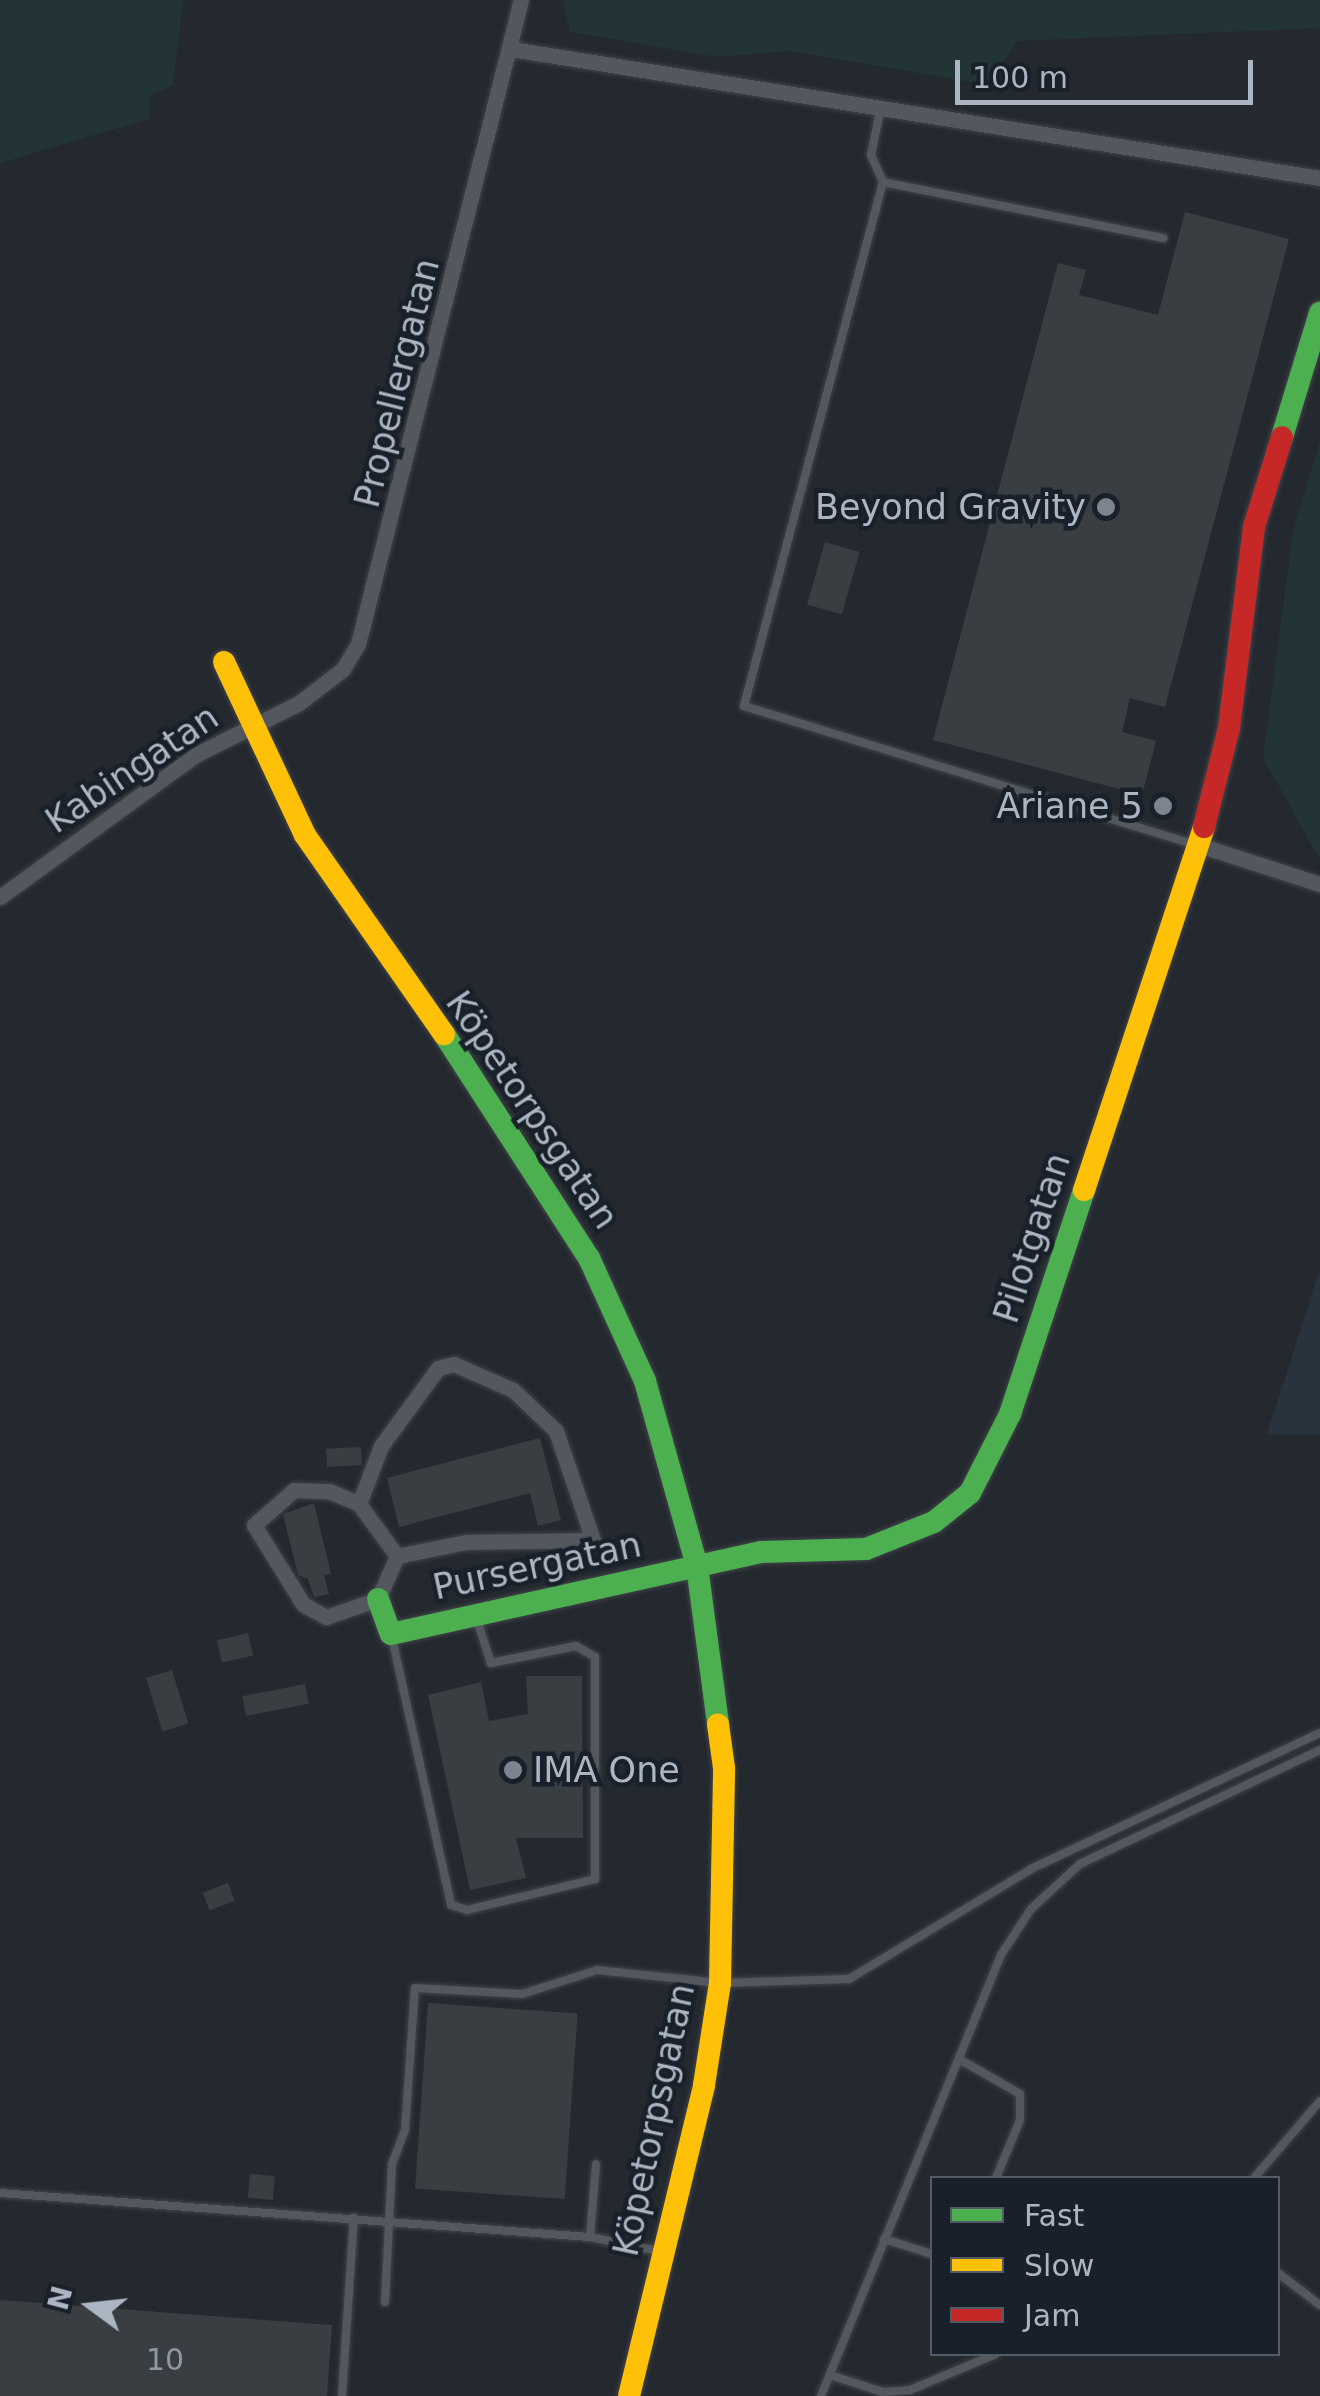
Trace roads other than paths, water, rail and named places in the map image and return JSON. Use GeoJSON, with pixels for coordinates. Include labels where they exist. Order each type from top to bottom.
{"type":"FeatureCollection","features":[{"type":"Feature","properties":{"kind":"street","name":"Propellergatan"},"geometry":{"type":"LineString","coordinates":[[250,726],[299,703],[343,668],[368,621],[522,0]]}},
{"type":"Feature","properties":{"kind":"street"},"geometry":{"type":"LineString","coordinates":[[511,49],[1320,178]]}},
{"type":"Feature","properties":{"kind":"street","name":"Pilotgatan"},"geometry":{"type":"LineString","coordinates":[[698,1566],[761,1552],[886,1544],[934,1522],[970,1493],[1010,1414],[1199,845],[1228,728],[1254,528],[1320,312]]}},
{"type":"Feature","properties":{"kind":"street","name":"Köpetorpsgatan"},"geometry":{"type":"LineString","coordinates":[[224,662],[250,726],[342,895],[516,1137],[588,1258],[645,1382],[698,1566],[724,1768],[720,1983],[706,2072],[629,2396]]}},
{"type":"Feature","properties":{"kind":"street","name":"Kabingatan"},"geometry":{"type":"LineString","coordinates":[[0,898],[197,754],[250,726]]}},
{"type":"Feature","properties":{"kind":"street"},"geometry":{"type":"LineString","coordinates":[[1199,845],[1320,884]]}},
{"type":"Feature","properties":{"kind":"street"},"geometry":{"type":"LineString","coordinates":[[359,1504],[381,1446],[438,1368],[454,1364],[513,1390],[556,1431],[593,1540],[466,1542],[397,1556]]}},
{"type":"Feature","properties":{"kind":"street"},"geometry":{"type":"LineString","coordinates":[[378,1599],[326,1617],[303,1604],[254,1525],[294,1490],[329,1491],[359,1504],[397,1556]]}},
{"type":"Feature","properties":{"kind":"street"},"geometry":{"type":"LineString","coordinates":[[391,1634],[378,1599],[397,1556]]}},
{"type":"Feature","properties":{"kind":"street","name":"Pursergatan"},"geometry":{"type":"LineString","coordinates":[[391,1634],[698,1566]]}},
{"type":"Feature","properties":{"kind":"lane"},"geometry":{"type":"LineString","coordinates":[[881,106],[871,155],[884,182],[744,706],[1199,845]]}},
{"type":"Feature","properties":{"kind":"lane"},"geometry":{"type":"LineString","coordinates":[[884,182],[1163,238]]}},
{"type":"Feature","properties":{"kind":"lane"},"geometry":{"type":"LineString","coordinates":[[391,1634],[451,1904],[467,1910],[594,1880],[595,1657],[576,1646],[491,1663],[476,1614]]}},
{"type":"Feature","properties":{"kind":"lane"},"geometry":{"type":"LineString","coordinates":[[385,2302],[414,1988],[522,1994],[597,1970],[720,1983],[850,1979],[1031,1869],[1320,1733]]}},
{"type":"Feature","properties":{"kind":"lane"},"geometry":{"type":"LineString","coordinates":[[821,2396],[1002,1955],[1055,1881],[1320,1750]]}},
{"type":"Feature","properties":{"kind":"lane"},"geometry":{"type":"LineString","coordinates":[[959,2058],[1020,2094],[1020,2120],[997,2176]]}},
{"type":"Feature","properties":{"kind":"lane"},"geometry":{"type":"LineString","coordinates":[[1256,2176],[1320,2101]]}},
{"type":"Feature","properties":{"kind":"lane"},"geometry":{"type":"LineString","coordinates":[[590,2237],[596,2164]]}},
{"type":"Feature","properties":{"kind":"lane"},"geometry":{"type":"LineString","coordinates":[[0,2193],[590,2237],[663,2252]]}},
{"type":"Feature","properties":{"kind":"lane"},"geometry":{"type":"LineString","coordinates":[[342,2396],[354,2218]]}},
{"type":"Feature","properties":{"kind":"lane"},"geometry":{"type":"LineString","coordinates":[[884,2239],[930,2253]]}},
{"type":"Feature","properties":{"kind":"lane"},"geometry":{"type":"LineString","coordinates":[[1280,2275],[1320,2305]]}},
{"type":"Feature","properties":{"kind":"lane"},"geometry":{"type":"LineString","coordinates":[[830,2375],[883,2392],[910,2390],[991,2356]]}},
{"type":"Feature","properties":{"kind":"place","name":"Beyond Gravity"},"geometry":{"type":"Point","coordinates":[1106,507]}},
{"type":"Feature","properties":{"kind":"place","name":"Ariane 5"},"geometry":{"type":"Point","coordinates":[1163,806]}},
{"type":"Feature","properties":{"kind":"place","name":"IMA One"},"geometry":{"type":"Point","coordinates":[513,1770]}}]}
